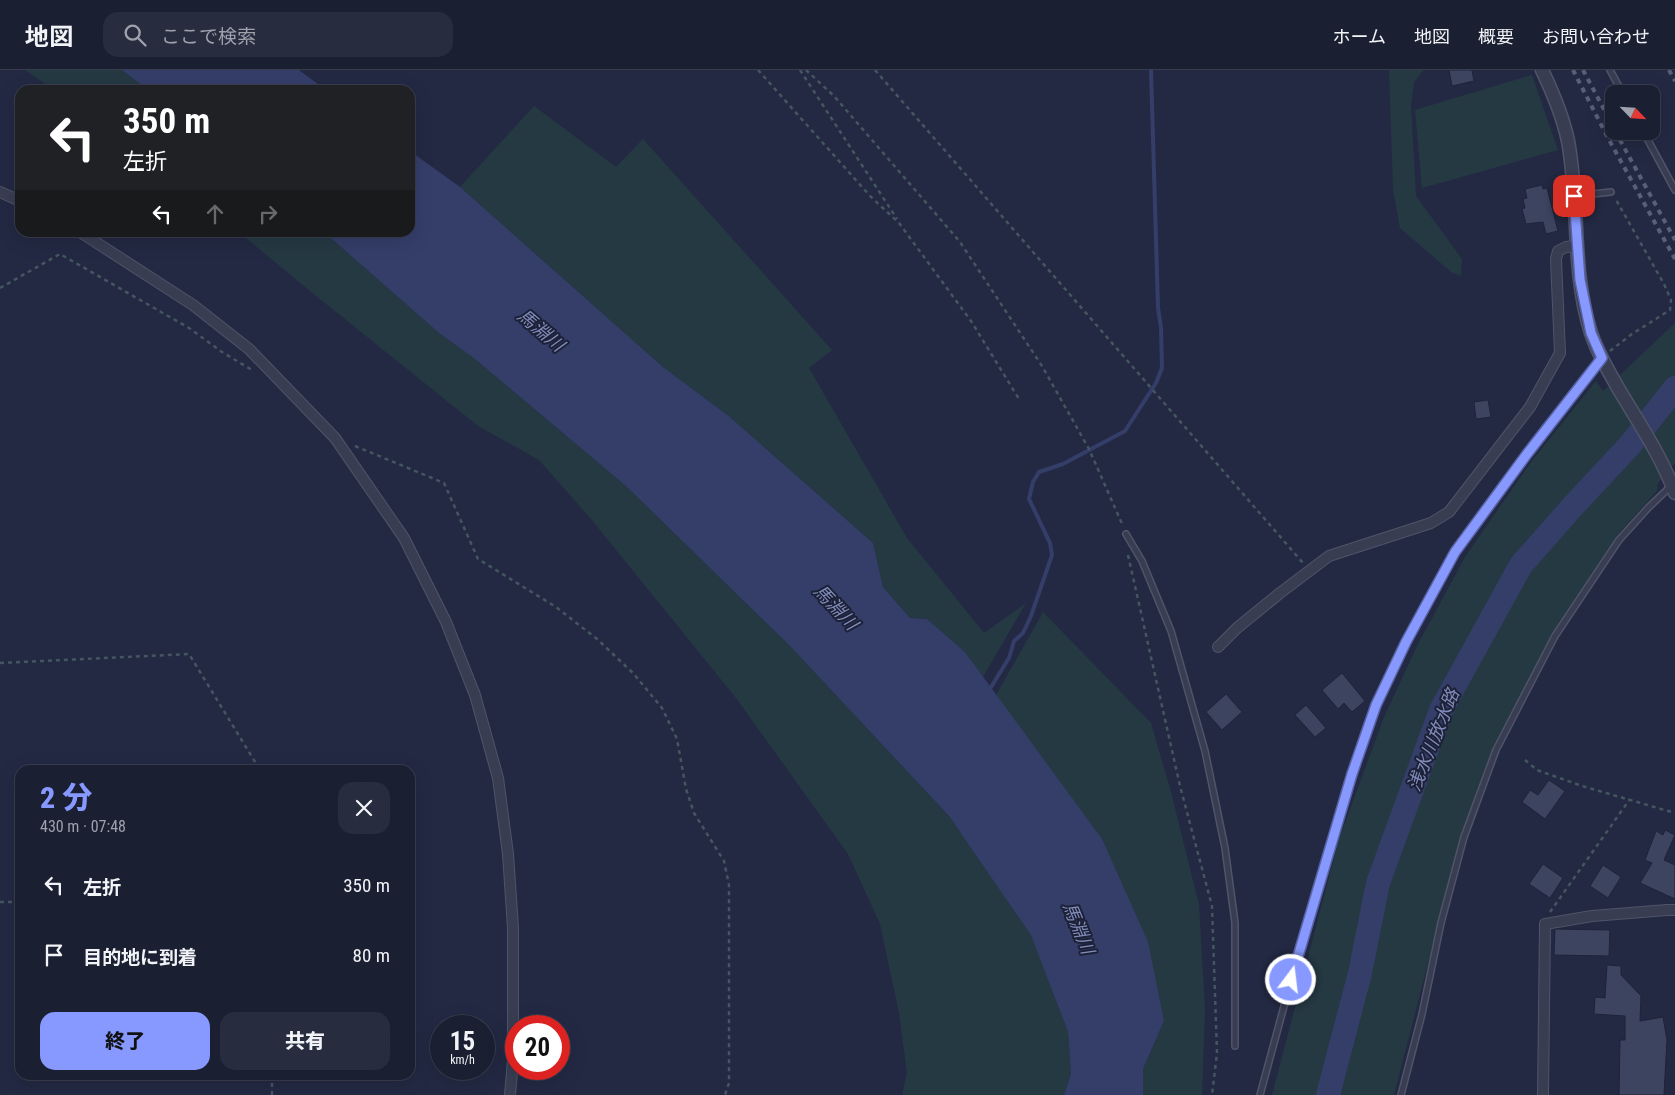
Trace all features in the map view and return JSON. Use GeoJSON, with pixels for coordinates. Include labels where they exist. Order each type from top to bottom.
{"type":"FeatureCollection","features":[{"type":"Feature","properties":{"kind":"street"},"geometry":{"type":"LineString","coordinates":[[1542,70],[1561,116],[1568,141],[1580,280],[1591,333],[1611,376],[1657,453],[1673,484]]}},
{"type":"Feature","properties":{"kind":"street"},"geometry":{"type":"LineString","coordinates":[[0,192],[15,198]]}},
{"type":"Feature","properties":{"kind":"street"},"geometry":{"type":"LineString","coordinates":[[88,237],[194,305],[250,349],[335,438],[404,538],[446,622],[475,695],[498,778],[508,854],[514,928],[513,1060],[510,1095]]}},
{"type":"Feature","properties":{"kind":"street"},"geometry":{"type":"LineString","coordinates":[[1218,647],[1237,628],[1329,556],[1431,522],[1450,512],[1530,406],[1560,352],[1556,258],[1558,251],[1576,246]]}},
{"type":"Feature","properties":{"kind":"street"},"geometry":{"type":"LineString","coordinates":[[1543,1095],[1545,924],[1592,916],[1675,910]]}},
{"type":"Feature","properties":{"kind":"lane"},"geometry":{"type":"LineString","coordinates":[[1610,70],[1618,85]]}},
{"type":"Feature","properties":{"kind":"lane"},"geometry":{"type":"LineString","coordinates":[[1648,140],[1675,190]]}},
{"type":"Feature","properties":{"kind":"lane"},"geometry":{"type":"LineString","coordinates":[[1574,196],[1611,192]]}},
{"type":"Feature","properties":{"kind":"lane"},"geometry":{"type":"LineString","coordinates":[[1260,1095],[1346,791],[1376,705],[1406,642],[1455,552],[1527,454],[1602,358]]}},
{"type":"Feature","properties":{"kind":"lane"},"geometry":{"type":"LineString","coordinates":[[1401,1095],[1422,1014],[1441,923],[1459,856],[1496,750],[1555,636],[1619,540],[1673,484]]}},
{"type":"Feature","properties":{"kind":"lane"},"geometry":{"type":"LineString","coordinates":[[1126,534],[1142,561],[1171,631],[1205,751],[1225,848],[1235,923],[1235,1046]]}},
{"type":"Feature","properties":{"kind":"path"},"geometry":{"type":"LineString","coordinates":[[758,70],[870,197],[899,222]]}},
{"type":"Feature","properties":{"kind":"path"},"geometry":{"type":"LineString","coordinates":[[800,70],[899,222],[971,321],[1019,399]]}},
{"type":"Feature","properties":{"kind":"path"},"geometry":{"type":"LineString","coordinates":[[806,70],[834,96],[960,242],[1042,366],[1089,449],[1126,534],[1128,558],[1180,786],[1212,906],[1217,1053],[1212,1095]]}},
{"type":"Feature","properties":{"kind":"path"},"geometry":{"type":"LineString","coordinates":[[875,70],[1309,570]]}},
{"type":"Feature","properties":{"kind":"path"},"geometry":{"type":"LineString","coordinates":[[1602,358],[1632,334],[1670,310],[1671,300],[1664,284],[1611,192]]}},
{"type":"Feature","properties":{"kind":"path"},"geometry":{"type":"LineString","coordinates":[[0,288],[60,254],[189,328],[222,352],[254,371]]}},
{"type":"Feature","properties":{"kind":"path"},"geometry":{"type":"LineString","coordinates":[[335,438],[444,483],[478,559],[556,607],[597,639],[633,673],[662,708],[677,739],[686,789],[694,814],[724,861],[729,885],[729,1083],[725,1095]]}},
{"type":"Feature","properties":{"kind":"path"},"geometry":{"type":"LineString","coordinates":[[0,663],[189,654],[257,765]]}},
{"type":"Feature","properties":{"kind":"path"},"geometry":{"type":"LineString","coordinates":[[1525,760],[1537,770],[1582,786],[1675,813]]}},
{"type":"Feature","properties":{"kind":"path"},"geometry":{"type":"LineString","coordinates":[[1545,924],[1548,915],[1630,799]]}},
{"type":"Feature","properties":{"kind":"path"},"geometry":{"type":"LineString","coordinates":[[0,902],[15,902]]}},
{"type":"Feature","properties":{"kind":"path"},"geometry":{"type":"LineString","coordinates":[[272,1080],[272,1095]]}},
{"type":"Feature","properties":{"kind":"shaded area"},"geometry":{"type":"Polygon","coordinates":[[[25,70],[122,70],[142,85],[47,85],[25,70]]]}},
{"type":"Feature","properties":{"kind":"shaded area"},"geometry":{"type":"Polygon","coordinates":[[[1389,70],[1423,70],[1414,83],[1411,106],[1416,196],[1462,259],[1461,276],[1451,272],[1400,228],[1393,189],[1389,70]]]}},
{"type":"Feature","properties":{"kind":"shaded area"},"geometry":{"type":"Polygon","coordinates":[[[1532,75],[1558,150],[1422,188],[1415,110],[1532,75]]]}},
{"type":"Feature","properties":{"kind":"shaded area"},"geometry":{"type":"Polygon","coordinates":[[[534,106],[616,167],[643,139],[832,350],[809,368],[907,538],[984,633],[1026,603],[983,677],[965,652],[927,619],[910,618],[883,587],[873,543],[730,417],[663,367],[460,187],[534,106]]]}},
{"type":"Feature","properties":{"kind":"shaded area"},"geometry":{"type":"Polygon","coordinates":[[[245,237],[330,237],[439,333],[475,359],[627,487],[790,646],[949,816],[1031,934],[1068,1032],[1071,1074],[1064,1095],[902,1095],[907,1073],[899,1013],[880,924],[848,854],[736,698],[591,519],[539,460],[478,426],[245,237]]]}},
{"type":"Feature","properties":{"kind":"shaded area"},"geometry":{"type":"Polygon","coordinates":[[[1675,323],[1675,463],[1658,483],[1657,491],[1619,533],[1555,631],[1493,747],[1462,831],[1394,1095],[1272,1095],[1339,839],[1384,717],[1418,644],[1465,557],[1531,462],[1596,381],[1603,391],[1675,323]]]}},
{"type":"Feature","properties":{"kind":"shaded area"},"geometry":{"type":"Polygon","coordinates":[[[1043,612],[1151,723],[1171,792],[1199,905],[1205,1009],[1202,1095],[1143,1095],[1143,1069],[1164,1021],[1014,721],[996,695],[1043,612]]]}},
{"type":"Feature","properties":{"kind":"water"},"geometry":{"type":"Polygon","coordinates":[[[122,70],[299,70],[319,85],[142,85],[122,70]]]}},
{"type":"Feature","properties":{"kind":"water","name":"馬淵川"},"geometry":{"type":"Polygon","coordinates":[[[415,155],[460,187],[663,367],[730,417],[873,543],[883,587],[910,618],[927,619],[965,652],[1102,839],[1148,942],[1164,1021],[1143,1069],[1143,1095],[1064,1095],[1071,1074],[1068,1032],[1031,935],[949,816],[790,646],[627,487],[475,359],[439,333],[330,237],[415,237],[415,155]]]}},
{"type":"Feature","properties":{"kind":"building"},"geometry":{"type":"Polygon","coordinates":[[[1449,70],[1472,70],[1474,81],[1452,86],[1449,70]]]}},
{"type":"Feature","properties":{"kind":"building"},"geometry":{"type":"Polygon","coordinates":[[[1542,185],[1543,189],[1547,188],[1558,231],[1546,234],[1543,222],[1526,224],[1522,209],[1525,208],[1523,199],[1527,198],[1525,189],[1542,185]]]}},
{"type":"Feature","properties":{"kind":"building"},"geometry":{"type":"Polygon","coordinates":[[[1488,400],[1491,417],[1476,419],[1474,402],[1488,400]]]}},
{"type":"Feature","properties":{"kind":"building"},"geometry":{"type":"Polygon","coordinates":[[[1342,673],[1365,701],[1352,712],[1344,703],[1338,709],[1322,690],[1342,673]]]}},
{"type":"Feature","properties":{"kind":"building"},"geometry":{"type":"Polygon","coordinates":[[[1226,694],[1242,712],[1222,730],[1206,712],[1226,694]]]}},
{"type":"Feature","properties":{"kind":"building"},"geometry":{"type":"Polygon","coordinates":[[[1306,705],[1326,728],[1315,737],[1295,715],[1306,705]]]}},
{"type":"Feature","properties":{"kind":"building"},"geometry":{"type":"Polygon","coordinates":[[[1549,780],[1565,791],[1545,819],[1522,802],[1530,790],[1538,795],[1549,780]]]}},
{"type":"Feature","properties":{"kind":"building"},"geometry":{"type":"Polygon","coordinates":[[[1665,830],[1675,835],[1664,860],[1675,865],[1675,899],[1640,883],[1652,863],[1645,860],[1656,831],[1663,835],[1665,830]]]}},
{"type":"Feature","properties":{"kind":"building"},"geometry":{"type":"Polygon","coordinates":[[[1543,864],[1563,878],[1550,898],[1529,884],[1543,864]]]}},
{"type":"Feature","properties":{"kind":"building"},"geometry":{"type":"Polygon","coordinates":[[[1603,865],[1621,877],[1608,898],[1590,886],[1603,865]]]}},
{"type":"Feature","properties":{"kind":"building"},"geometry":{"type":"Polygon","coordinates":[[[1555,929],[1610,930],[1609,956],[1554,955],[1555,929]]]}},
{"type":"Feature","properties":{"kind":"building"},"geometry":{"type":"Polygon","coordinates":[[[1607,965],[1621,966],[1621,975],[1641,996],[1640,1021],[1663,1017],[1667,1040],[1664,1095],[1619,1095],[1620,1040],[1625,1040],[1625,1016],[1594,1014],[1595,997],[1605,998],[1607,965]]]}},
{"type":"Feature","properties":{"kind":"waterway"},"geometry":{"type":"LineString","coordinates":[[988,692],[1009,658],[1014,641],[1023,633],[1031,616],[1052,555],[1050,543],[1029,499],[1033,482],[1039,472],[1063,464],[1125,431],[1156,383],[1162,368],[1161,328],[1158,308],[1151,70]]}},
{"type":"Feature","properties":{"kind":"waterway","name":"浅水川放水路"},"geometry":{"type":"LineString","coordinates":[[1328,1095],[1360,973],[1378,883],[1441,710],[1521,565],[1630,445],[1675,388]]}},
{"type":"Feature","properties":{"kind":"railway"},"geometry":{"type":"LineString","coordinates":[[1573,70],[1675,259]]}},
{"type":"Feature","properties":{"kind":"railway"},"geometry":{"type":"LineString","coordinates":[[1583,70],[1605,111]]}},
{"type":"Feature","properties":{"kind":"railway"},"geometry":{"type":"LineString","coordinates":[[1669,70],[1675,81]]}},
{"type":"Feature","properties":{"kind":"railway"},"geometry":{"type":"LineString","coordinates":[[1620,140],[1675,240]]}},
{"type":"Feature","properties":{"kind":"route"},"geometry":{"type":"LineString","coordinates":[[1291,980],[1352,774],[1376,705],[1406,642],[1455,552],[1527,454],[1602,358],[1591,333],[1585,309],[1576,246],[1574,196]]}}]}
